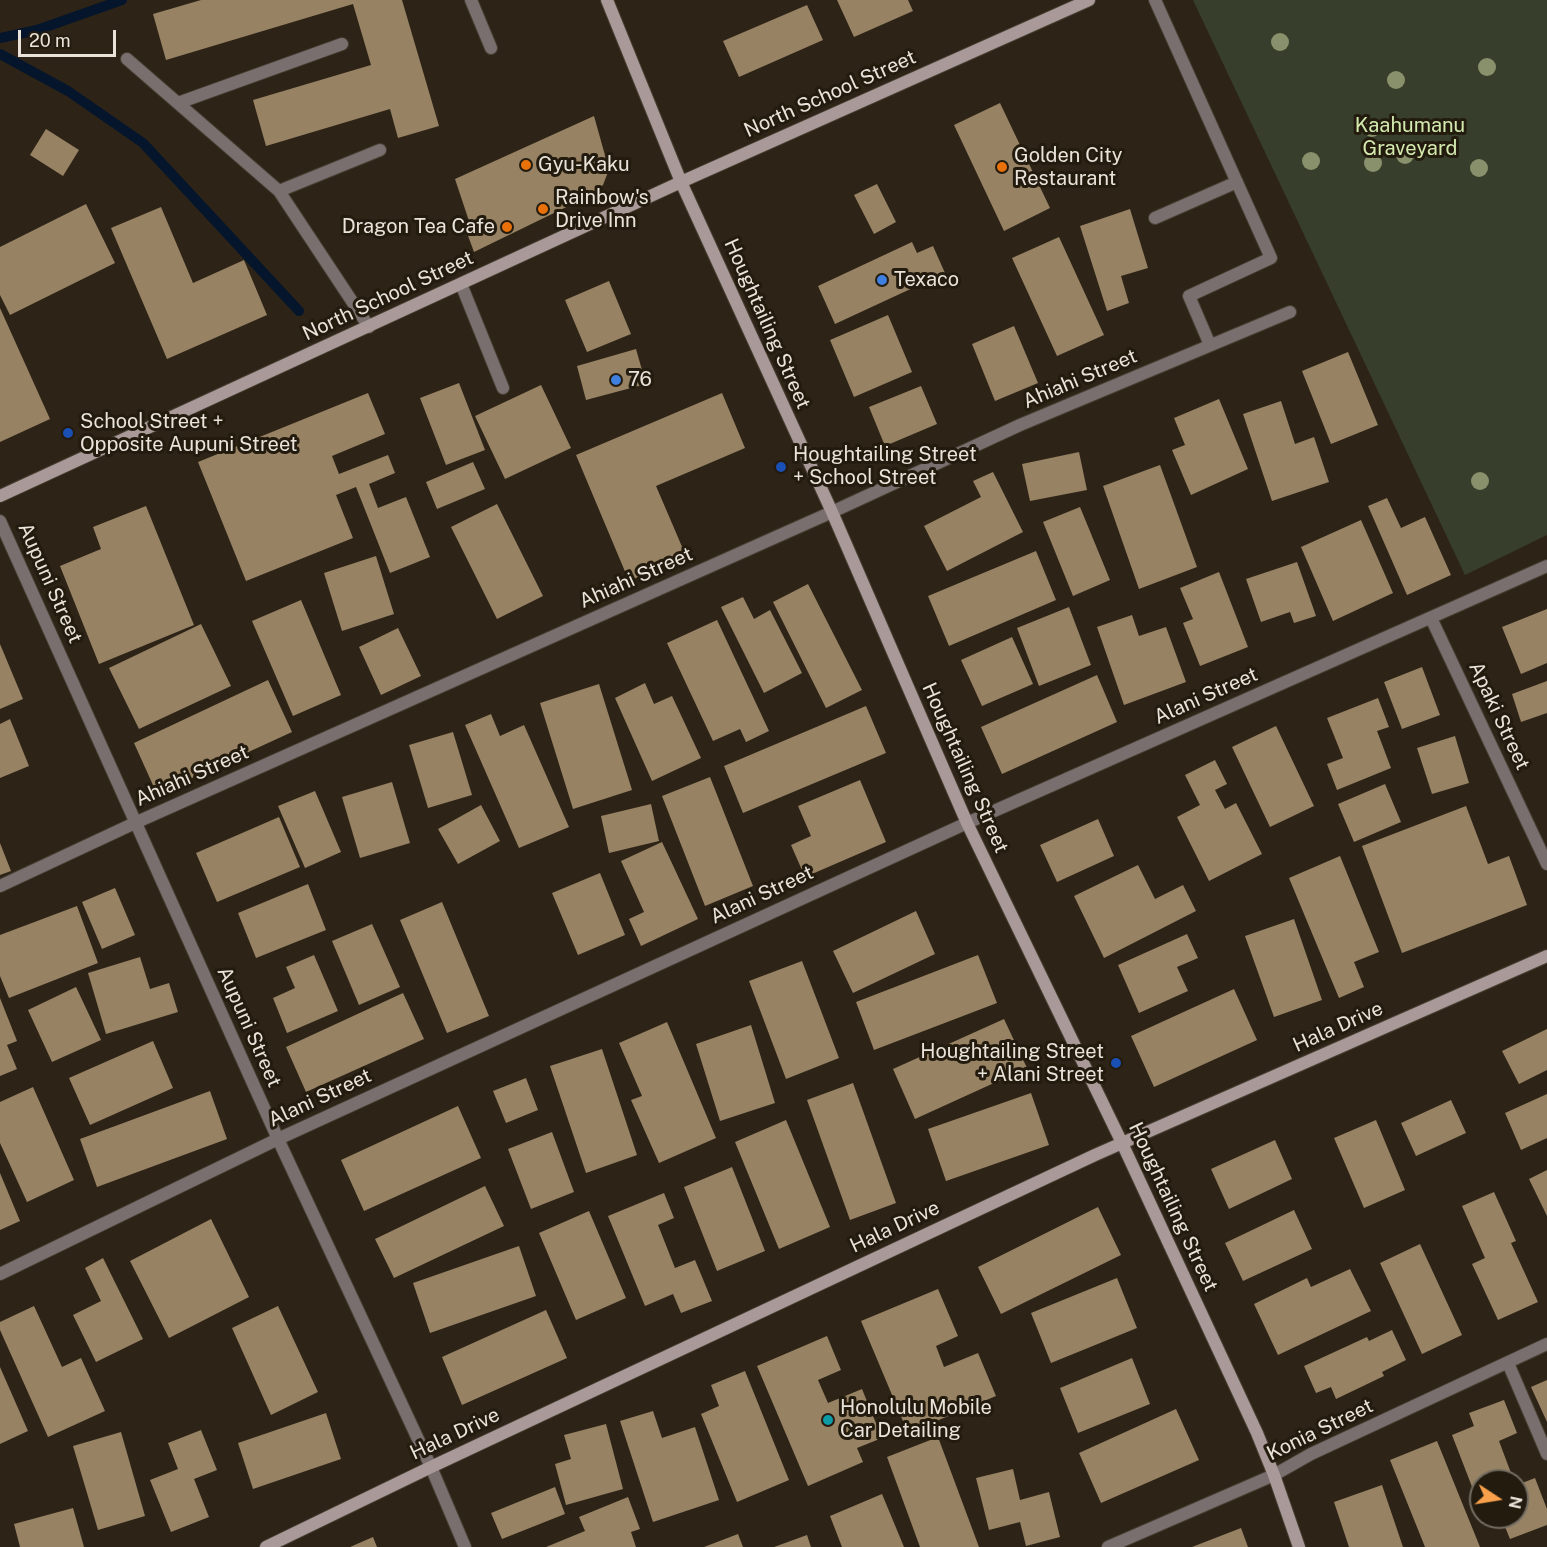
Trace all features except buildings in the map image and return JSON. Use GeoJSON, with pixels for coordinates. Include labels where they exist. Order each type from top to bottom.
{"type":"FeatureCollection","features":[{"type":"Feature","properties":{"kind":"street"},"geometry":{"type":"LineString","coordinates":[[471,0],[491,48]]}},
{"type":"Feature","properties":{"kind":"street","name":"Houghtailing Street"},"geometry":{"type":"LineString","coordinates":[[607,0],[681,182],[831,512],[967,823],[1122,1143],[1257,1433],[1299,1547]]}},
{"type":"Feature","properties":{"kind":"street","name":"North School Street"},"geometry":{"type":"LineString","coordinates":[[0,496],[681,182],[1089,0]]}},
{"type":"Feature","properties":{"kind":"street"},"geometry":{"type":"LineString","coordinates":[[1155,0],[1270,258],[1189,296],[1210,345]]}},
{"type":"Feature","properties":{"kind":"street"},"geometry":{"type":"LineString","coordinates":[[178,103],[342,44]]}},
{"type":"Feature","properties":{"kind":"street"},"geometry":{"type":"LineString","coordinates":[[127,59],[279,191],[369,327]]}},
{"type":"Feature","properties":{"kind":"street"},"geometry":{"type":"LineString","coordinates":[[279,191],[380,150]]}},
{"type":"Feature","properties":{"kind":"street"},"geometry":{"type":"LineString","coordinates":[[1155,218],[1237,182]]}},
{"type":"Feature","properties":{"kind":"street"},"geometry":{"type":"LineString","coordinates":[[461,284],[503,388]]}},
{"type":"Feature","properties":{"kind":"street","name":"Ahiahi Street"},"geometry":{"type":"LineString","coordinates":[[0,886],[136,822],[831,512],[1020,425],[1290,312]]}},
{"type":"Feature","properties":{"kind":"street","name":"Aupuni Street"},"geometry":{"type":"LineString","coordinates":[[0,521],[278,1138],[431,1467],[465,1547]]}},
{"type":"Feature","properties":{"kind":"street","name":"Alani Street"},"geometry":{"type":"LineString","coordinates":[[0,1274],[278,1138],[967,823],[1547,566]]}},
{"type":"Feature","properties":{"kind":"street","name":"Apaki Street"},"geometry":{"type":"LineString","coordinates":[[1431,618],[1547,864]]}},
{"type":"Feature","properties":{"kind":"street","name":"Hala Drive"},"geometry":{"type":"LineString","coordinates":[[266,1547],[431,1467],[1122,1143],[1547,956]]}},
{"type":"Feature","properties":{"kind":"street","name":"Konia Street"},"geometry":{"type":"LineString","coordinates":[[1108,1547],[1274,1474],[1311,1454],[1547,1344]]}},
{"type":"Feature","properties":{"kind":"street"},"geometry":{"type":"LineString","coordinates":[[1508,1363],[1547,1454]]}},
{"type":"Feature","properties":{"kind":"green space","name":"Kaahumanu Graveyard"},"geometry":{"type":"Polygon","coordinates":[[[1193,0],[1547,0],[1547,535],[1465,575],[1193,0]]]}},
{"type":"Feature","properties":{"kind":"waterway"},"geometry":{"type":"LineString","coordinates":[[0,38],[37,30],[122,0]]}},
{"type":"Feature","properties":{"kind":"waterway"},"geometry":{"type":"LineString","coordinates":[[0,54],[68,91],[143,143],[299,311]]}},
{"type":"Feature","properties":{"kind":"place","name":"Gyu-Kaku"},"geometry":{"type":"Point","coordinates":[526,165]}},
{"type":"Feature","properties":{"kind":"place","name":"Golden City Restaurant"},"geometry":{"type":"Point","coordinates":[1002,167]}},
{"type":"Feature","properties":{"kind":"place","name":"Rainbow's Drive Inn"},"geometry":{"type":"Point","coordinates":[543,209]}},
{"type":"Feature","properties":{"kind":"place","name":"Dragon Tea Cafe"},"geometry":{"type":"Point","coordinates":[507,227]}},
{"type":"Feature","properties":{"kind":"place","name":"Texaco"},"geometry":{"type":"Point","coordinates":[882,280]}},
{"type":"Feature","properties":{"kind":"place","name":"76"},"geometry":{"type":"Point","coordinates":[616,380]}},
{"type":"Feature","properties":{"kind":"place","name":"School Street + Opposite Aupuni Street"},"geometry":{"type":"Point","coordinates":[68,433]}},
{"type":"Feature","properties":{"kind":"place","name":"Houghtailing Street + School Street"},"geometry":{"type":"Point","coordinates":[781,467]}},
{"type":"Feature","properties":{"kind":"place","name":"Houghtailing Street + Alani Street"},"geometry":{"type":"Point","coordinates":[1116,1063]}},
{"type":"Feature","properties":{"kind":"place","name":"Honolulu Mobile Car Detailing"},"geometry":{"type":"Point","coordinates":[828,1420]}}]}
